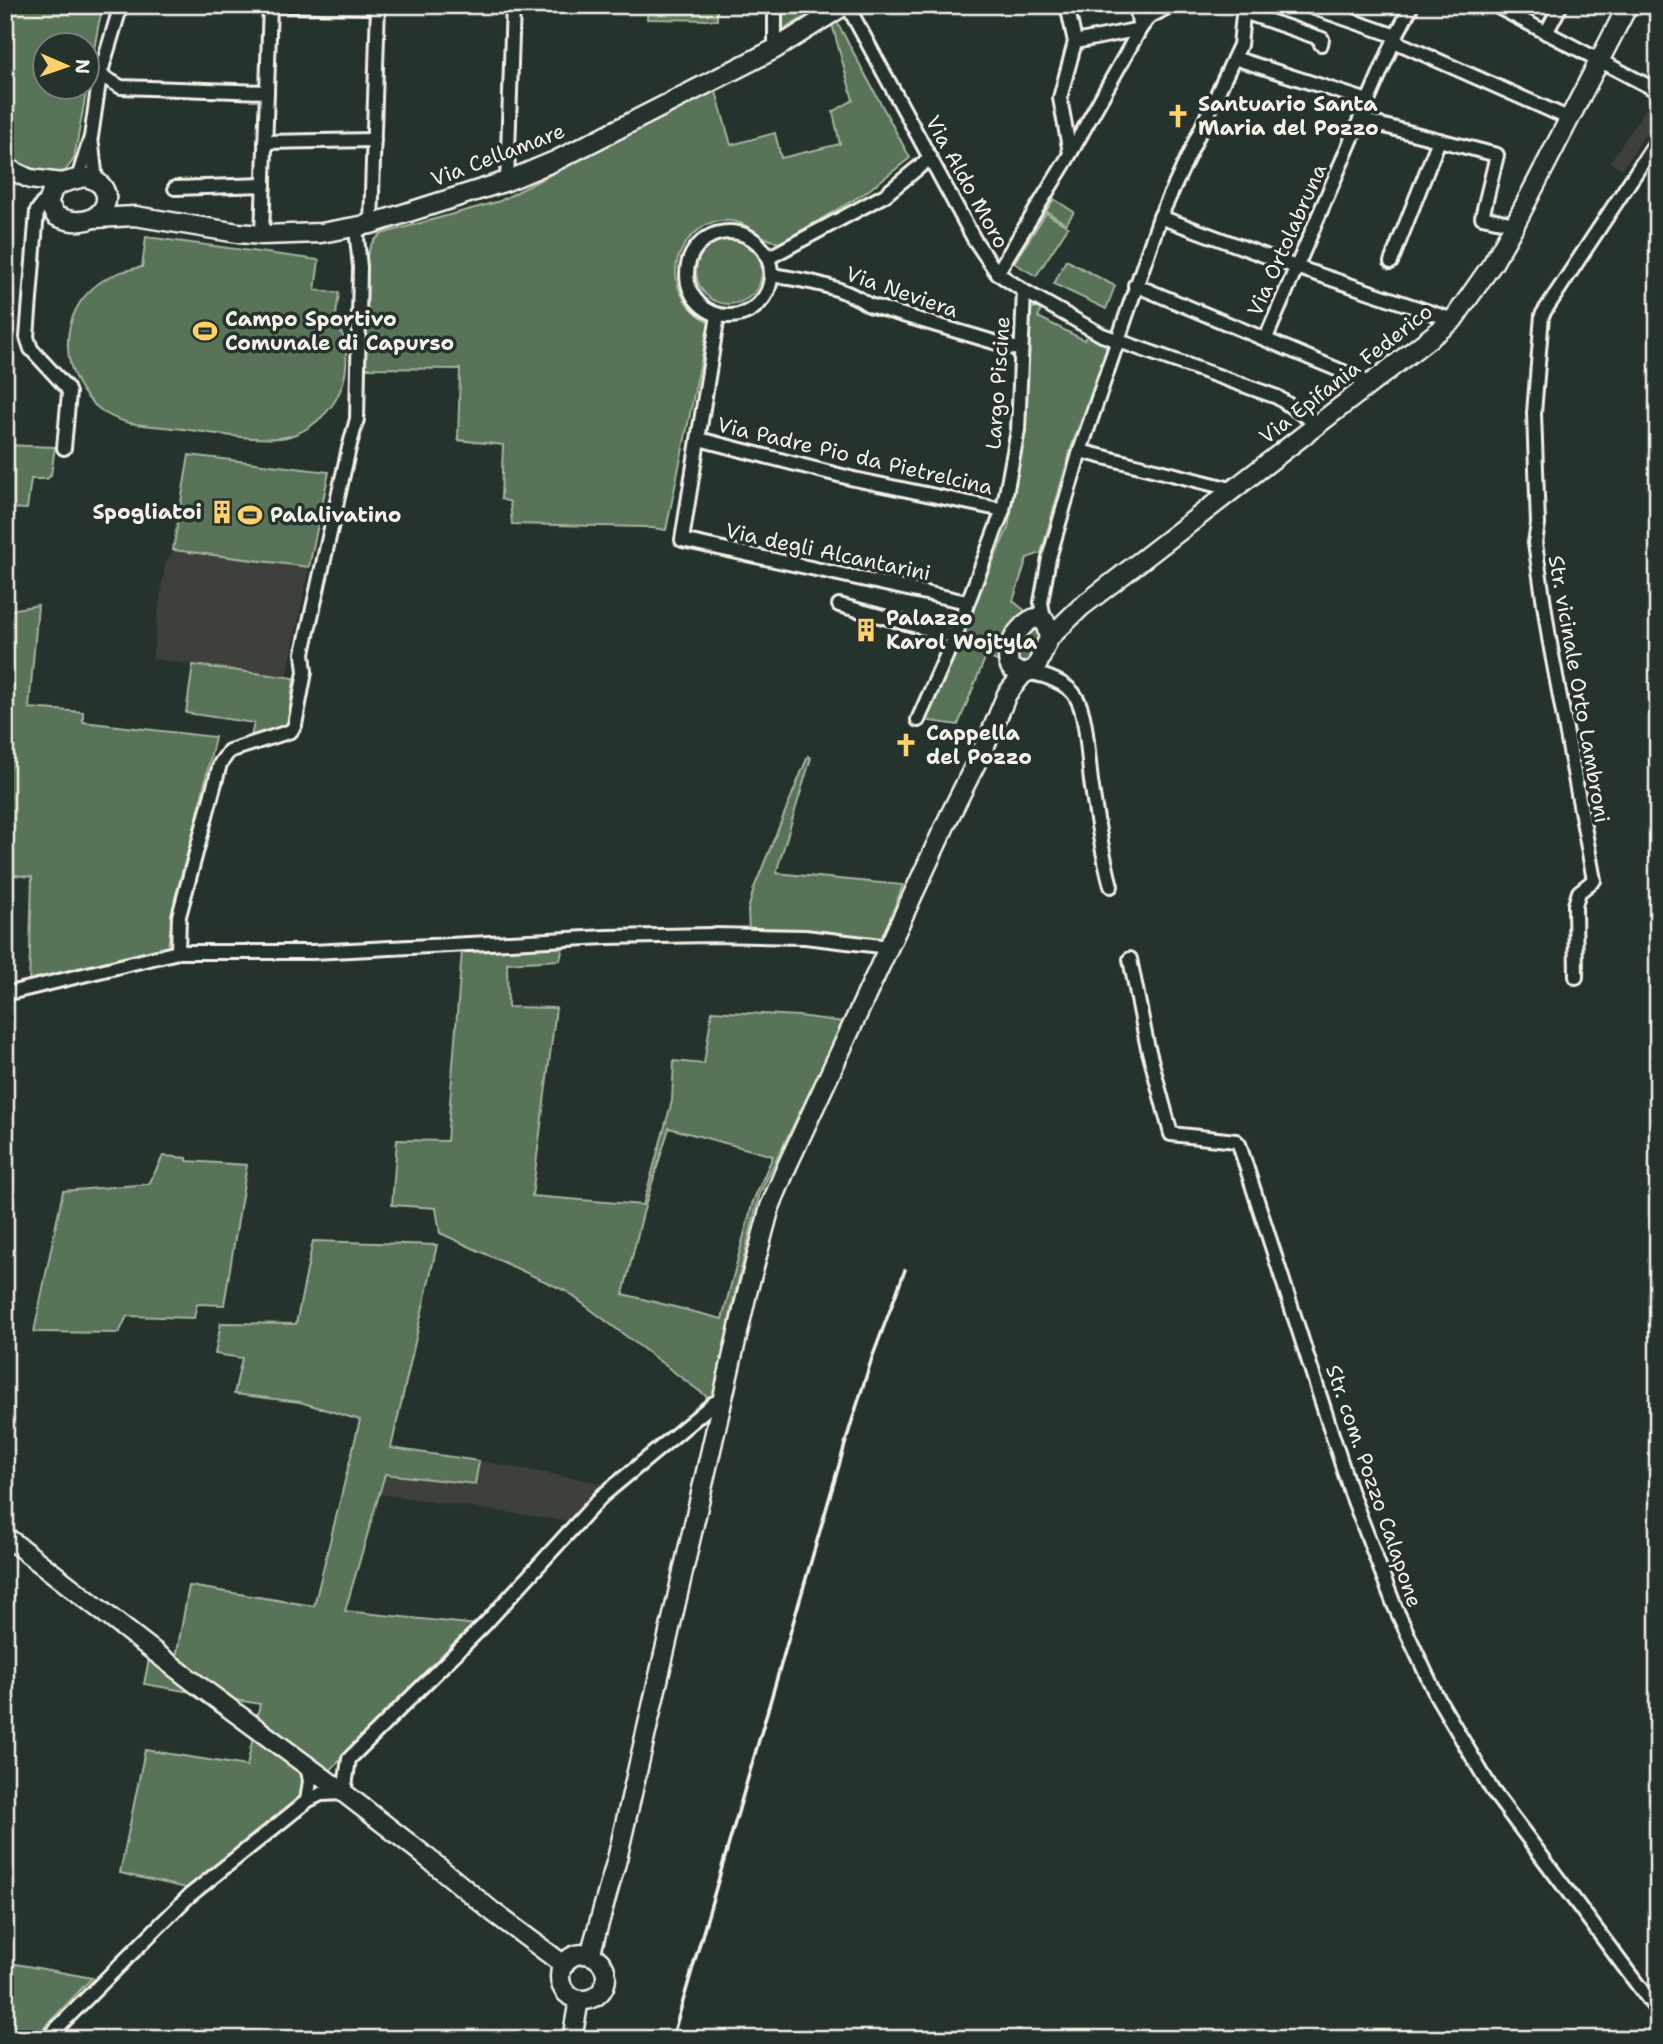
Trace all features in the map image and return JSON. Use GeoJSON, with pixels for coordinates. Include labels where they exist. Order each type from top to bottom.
{"type":"FeatureCollection","features":[{"type":"Feature","properties":{"kind":"main road","name":"Via Cellamare"},"geometry":{"type":"LineString","coordinates":[[50,206],[66,219],[84,221],[135,216],[262,235],[321,233],[364,226],[507,181],[557,160],[775,49],[846,5]]}},
{"type":"Feature","properties":{"kind":"main road","name":"Via Epifania Federico"},"geometry":{"type":"LineString","coordinates":[[1042,625],[1081,607],[1453,320],[1493,263],[1515,224],[1628,5]]}},
{"type":"Feature","properties":{"kind":"main road"},"geometry":{"type":"LineString","coordinates":[[5,167],[30,179],[79,181]]}},
{"type":"Feature","properties":{"kind":"main road"},"geometry":{"type":"LineString","coordinates":[[30,179],[50,206]]}},
{"type":"Feature","properties":{"kind":"main road","name":"Via Cellamare"},"geometry":{"type":"LineString","coordinates":[[79,181],[101,185],[106,196],[135,216]]}},
{"type":"Feature","properties":{"kind":"main road"},"geometry":{"type":"LineString","coordinates":[[50,206],[53,188],[79,181]]}},
{"type":"Feature","properties":{"kind":"main road"},"geometry":{"type":"LineString","coordinates":[[96,218],[104,208],[106,196]]}},
{"type":"Feature","properties":{"kind":"main road"},"geometry":{"type":"LineString","coordinates":[[1021,671],[1036,668],[1042,655],[1042,625]]}},
{"type":"Feature","properties":{"kind":"main road"},"geometry":{"type":"LineString","coordinates":[[1021,671],[1007,657],[1009,649],[1042,625]]}},
{"type":"Feature","properties":{"kind":"main road"},"geometry":{"type":"LineString","coordinates":[[590,1955],[617,1859],[770,1207],[980,752],[1021,671]]}},
{"type":"Feature","properties":{"kind":"main road"},"geometry":{"type":"LineString","coordinates":[[5,1536],[191,1680],[344,1793],[492,1912],[564,1965]]}},
{"type":"Feature","properties":{"kind":"main road"},"geometry":{"type":"LineString","coordinates":[[590,1955],[603,1966],[605,1983],[595,1997],[579,2000],[568,1995],[562,1986],[560,1975],[564,1965],[573,1957],[590,1955]]}},
{"type":"Feature","properties":{"kind":"main road"},"geometry":{"type":"LineString","coordinates":[[572,2039],[579,2000]]}},
{"type":"Feature","properties":{"kind":"street"},"geometry":{"type":"LineString","coordinates":[[102,68],[121,5]]}},
{"type":"Feature","properties":{"kind":"street"},"geometry":{"type":"LineString","coordinates":[[178,953],[179,916],[220,764],[229,751],[291,731],[295,725],[304,672],[303,653],[357,419],[360,267],[374,141],[378,6],[270,5],[262,235]]}},
{"type":"Feature","properties":{"kind":"street"},"geometry":{"type":"LineString","coordinates":[[507,181],[513,5]]}},
{"type":"Feature","properties":{"kind":"street"},"geometry":{"type":"LineString","coordinates":[[775,5],[775,49]]}},
{"type":"Feature","properties":{"kind":"street","name":"Via Aldo Moro"},"geometry":{"type":"LineString","coordinates":[[846,5],[974,239],[997,273],[1024,291],[1116,341],[1277,397],[1317,424]]}},
{"type":"Feature","properties":{"kind":"street"},"geometry":{"type":"LineString","coordinates":[[1067,5],[1075,42],[1060,98],[1070,153]]}},
{"type":"Feature","properties":{"kind":"street"},"geometry":{"type":"LineString","coordinates":[[1136,5],[1140,29]]}},
{"type":"Feature","properties":{"kind":"street"},"geometry":{"type":"LineString","coordinates":[[997,273],[1070,153],[1140,29],[1149,17],[1172,5]]}},
{"type":"Feature","properties":{"kind":"street"},"geometry":{"type":"LineString","coordinates":[[1306,5],[1395,39],[1568,118]]}},
{"type":"Feature","properties":{"kind":"street","name":"Via Ortolabruna"},"geometry":{"type":"LineString","coordinates":[[1266,338],[1412,5]]}},
{"type":"Feature","properties":{"kind":"street"},"geometry":{"type":"LineString","coordinates":[[1546,33],[1561,5]]}},
{"type":"Feature","properties":{"kind":"street"},"geometry":{"type":"LineString","coordinates":[[1497,6],[1654,89]]}},
{"type":"Feature","properties":{"kind":"street"},"geometry":{"type":"LineString","coordinates":[[1042,625],[1049,558],[1080,451],[1114,355],[1116,341],[1160,217],[1240,45],[1244,9],[1322,39],[1321,44]]}},
{"type":"Feature","properties":{"kind":"street"},"geometry":{"type":"LineString","coordinates":[[1075,42],[1140,29]]}},
{"type":"Feature","properties":{"kind":"street"},"geometry":{"type":"LineString","coordinates":[[1234,58],[1368,101]]}},
{"type":"Feature","properties":{"kind":"street"},"geometry":{"type":"LineString","coordinates":[[102,76],[121,87],[267,92]]}},
{"type":"Feature","properties":{"kind":"street"},"geometry":{"type":"LineString","coordinates":[[79,181],[91,137],[96,102]]}},
{"type":"Feature","properties":{"kind":"street"},"geometry":{"type":"LineString","coordinates":[[1361,120],[1497,155],[1482,217],[1515,224]]}},
{"type":"Feature","properties":{"kind":"street","name":"Str. vicinale Orto Lambroni"},"geometry":{"type":"LineString","coordinates":[[1576,977],[1575,905],[1579,892],[1594,880],[1549,638],[1535,543],[1538,524],[1534,413],[1542,314],[1658,139]]}},
{"type":"Feature","properties":{"kind":"street"},"geometry":{"type":"LineString","coordinates":[[1391,262],[1439,140]]}},
{"type":"Feature","properties":{"kind":"street"},"geometry":{"type":"LineString","coordinates":[[265,142],[374,141]]}},
{"type":"Feature","properties":{"kind":"street"},"geometry":{"type":"LineString","coordinates":[[768,258],[886,195],[930,158]]}},
{"type":"Feature","properties":{"kind":"street"},"geometry":{"type":"LineString","coordinates":[[175,188],[264,185]]}},
{"type":"Feature","properties":{"kind":"street"},"geometry":{"type":"LineString","coordinates":[[50,206],[42,204],[37,211],[27,337],[31,349],[69,393],[64,448]]}},
{"type":"Feature","properties":{"kind":"street"},"geometry":{"type":"LineString","coordinates":[[1160,217],[1453,320]]}},
{"type":"Feature","properties":{"kind":"street"},"geometry":{"type":"LineString","coordinates":[[736,232],[755,241],[768,258],[771,275],[769,287],[755,308],[731,316],[718,315],[700,304],[688,287],[686,272],[689,258],[696,246],[714,234],[736,232]]}},
{"type":"Feature","properties":{"kind":"street","name":"Via Neviera"},"geometry":{"type":"LineString","coordinates":[[771,275],[857,296],[869,305],[1021,350]]}},
{"type":"Feature","properties":{"kind":"street"},"geometry":{"type":"LineString","coordinates":[[1135,285],[1370,383]]}},
{"type":"Feature","properties":{"kind":"street","name":"Largo Piscine"},"geometry":{"type":"LineString","coordinates":[[918,720],[957,636],[967,602],[1003,510],[1018,430],[1024,291]]}},
{"type":"Feature","properties":{"kind":"street","name":"Via Padre Pio da Pietrelcina"},"geometry":{"type":"LineString","coordinates":[[682,540],[718,315]]}},
{"type":"Feature","properties":{"kind":"street","name":"Via Padre Pio da Pietrelcina"},"geometry":{"type":"LineString","coordinates":[[698,439],[854,479],[1003,510]]}},
{"type":"Feature","properties":{"kind":"street"},"geometry":{"type":"LineString","coordinates":[[1080,451],[1235,489]]}},
{"type":"Feature","properties":{"kind":"street","name":"Via degli Alcantarini"},"geometry":{"type":"LineString","coordinates":[[682,540],[967,602]]}},
{"type":"Feature","properties":{"kind":"street"},"geometry":{"type":"LineString","coordinates":[[839,606],[957,636]]}},
{"type":"Feature","properties":{"kind":"street"},"geometry":{"type":"LineString","coordinates":[[1042,655],[1050,671],[1064,686]]}},
{"type":"Feature","properties":{"kind":"street"},"geometry":{"type":"LineString","coordinates":[[1021,671],[1041,674],[1064,686],[1075,694],[1079,702],[1111,886]]}},
{"type":"Feature","properties":{"kind":"street"},"geometry":{"type":"LineString","coordinates":[[5,993],[178,953],[312,951],[594,937],[712,935],[805,937],[889,947]]}},
{"type":"Feature","properties":{"kind":"street","name":"Str. com. Pozzo Calapone"},"geometry":{"type":"LineString","coordinates":[[1130,959],[1147,1044],[1171,1134],[1236,1141],[1239,1144],[1351,1493],[1395,1607],[1436,1695],[1492,1790],[1658,2012]]}},
{"type":"Feature","properties":{"kind":"street"},"geometry":{"type":"LineString","coordinates":[[46,2039],[188,1896],[307,1801],[321,1794],[344,1793],[349,1759],[485,1624],[602,1496],[714,1403],[723,1400]]}},
{"type":"Feature","properties":{"kind":"street"},"geometry":{"type":"LineString","coordinates":[[307,1766],[310,1782],[307,1801]]}},
{"type":"Feature","properties":{"kind":"shaded area"},"geometry":{"type":"Polygon","coordinates":[[[1658,91],[1658,116],[1622,169],[1610,162],[1658,91]]]}},
{"type":"Feature","properties":{"kind":"shaded area"},"geometry":{"type":"Polygon","coordinates":[[[173,550],[309,567],[287,677],[152,659],[165,564],[173,550]]]}},
{"type":"Feature","properties":{"kind":"shaded area"},"geometry":{"type":"Polygon","coordinates":[[[479,1461],[606,1484],[566,1521],[380,1494],[384,1474],[474,1484],[479,1461]]]}},
{"type":"Feature","properties":{"kind":"green space"},"geometry":{"type":"Polygon","coordinates":[[[5,5],[104,5],[97,32],[32,32],[32,102],[84,102],[74,159],[65,171],[43,175],[5,159],[5,5]]]}},
{"type":"Feature","properties":{"kind":"green space"},"geometry":{"type":"Polygon","coordinates":[[[648,5],[717,5],[717,20],[647,19],[648,5]]]}},
{"type":"Feature","properties":{"kind":"green space"},"geometry":{"type":"Polygon","coordinates":[[[780,5],[828,5],[782,30],[780,5]]]}},
{"type":"Feature","properties":{"kind":"green space"},"geometry":{"type":"Polygon","coordinates":[[[837,22],[910,158],[865,193],[780,243],[763,237],[743,224],[726,221],[708,224],[688,240],[677,263],[678,285],[689,305],[709,322],[666,530],[644,527],[512,524],[510,502],[501,499],[503,445],[458,440],[460,369],[366,368],[367,255],[372,243],[381,234],[500,201],[715,88],[731,145],[775,133],[781,158],[840,144],[833,112],[853,100],[832,24],[837,22]]]}},
{"type":"Feature","properties":{"kind":"green space"},"geometry":{"type":"Polygon","coordinates":[[[1054,199],[1074,212],[1066,224],[1046,211],[1054,199]]]}},
{"type":"Feature","properties":{"kind":"green space"},"geometry":{"type":"Polygon","coordinates":[[[1046,213],[1068,227],[1036,276],[1014,263],[1046,213]]]}},
{"type":"Feature","properties":{"kind":"green space","name":"Campo Sportivo Comunale di Capurso"},"geometry":{"type":"Polygon","coordinates":[[[146,237],[319,260],[315,290],[339,293],[336,319],[344,339],[346,359],[340,391],[332,406],[320,419],[290,436],[249,438],[126,422],[105,413],[88,398],[77,382],[70,364],[70,328],[76,310],[86,294],[102,281],[121,272],[142,267],[146,237]]]}},
{"type":"Feature","properties":{"kind":"green space"},"geometry":{"type":"Polygon","coordinates":[[[729,238],[742,240],[752,248],[760,258],[760,284],[752,294],[742,302],[729,304],[716,302],[706,294],[698,284],[696,271],[698,258],[706,248],[716,240],[729,238]]]}},
{"type":"Feature","properties":{"kind":"green space"},"geometry":{"type":"Polygon","coordinates":[[[1066,260],[1115,286],[1106,309],[1054,284],[1066,260]]]}},
{"type":"Feature","properties":{"kind":"green space"},"geometry":{"type":"Polygon","coordinates":[[[1035,307],[1041,310],[1038,317],[1084,340],[1089,333],[1105,342],[1107,352],[1072,445],[1041,553],[1027,558],[1013,601],[1024,613],[1003,646],[1001,663],[986,656],[958,725],[923,720],[1008,528],[1026,421],[1027,311],[1035,307]]]}},
{"type":"Feature","properties":{"kind":"green space"},"geometry":{"type":"Polygon","coordinates":[[[5,445],[55,447],[51,475],[47,479],[31,479],[27,509],[5,508],[5,445]]]}},
{"type":"Feature","properties":{"kind":"green space","name":"Palalivatino"},"geometry":{"type":"Polygon","coordinates":[[[189,455],[329,472],[309,567],[173,550],[189,455]]]}},
{"type":"Feature","properties":{"kind":"green space"},"geometry":{"type":"Polygon","coordinates":[[[38,605],[29,708],[83,712],[83,722],[215,737],[175,898],[167,953],[29,986],[32,877],[5,874],[5,611],[38,605]]]}},
{"type":"Feature","properties":{"kind":"green space"},"geometry":{"type":"Polygon","coordinates":[[[1032,626],[1044,627],[1031,666],[1021,669],[1013,653],[1032,626]]]}},
{"type":"Feature","properties":{"kind":"green space"},"geometry":{"type":"Polygon","coordinates":[[[193,665],[294,678],[288,723],[280,732],[250,741],[254,723],[186,713],[193,665]]]}},
{"type":"Feature","properties":{"kind":"green space"},"geometry":{"type":"Polygon","coordinates":[[[808,756],[811,758],[776,873],[903,885],[880,945],[749,932],[748,910],[754,888],[808,756]]]}},
{"type":"Feature","properties":{"kind":"green space"},"geometry":{"type":"Polygon","coordinates":[[[563,946],[560,960],[507,963],[508,1007],[556,1008],[532,1196],[643,1205],[672,1101],[674,1061],[704,1064],[712,1011],[799,1016],[844,1022],[760,1193],[715,1390],[710,1399],[566,1291],[440,1233],[436,1208],[392,1205],[397,1140],[447,1141],[462,951],[563,946]],[[669,1128],[643,1213],[623,1294],[722,1319],[753,1201],[773,1156],[669,1128]]]}},
{"type":"Feature","properties":{"kind":"green space"},"geometry":{"type":"Polygon","coordinates":[[[163,1156],[187,1158],[187,1161],[247,1165],[224,1305],[197,1304],[194,1318],[127,1316],[119,1333],[34,1332],[63,1191],[149,1184],[163,1156]]]}},
{"type":"Feature","properties":{"kind":"green space"},"geometry":{"type":"Polygon","coordinates":[[[313,1241],[437,1245],[391,1448],[479,1461],[475,1484],[385,1474],[345,1611],[478,1625],[311,1789],[186,1888],[120,1873],[145,1750],[247,1766],[260,1704],[144,1684],[149,1659],[175,1663],[189,1586],[314,1606],[360,1420],[300,1402],[234,1394],[242,1358],[215,1354],[221,1323],[296,1324],[313,1241]]]}},
{"type":"Feature","properties":{"kind":"green space"},"geometry":{"type":"Polygon","coordinates":[[[5,1962],[92,1978],[33,2039],[5,2039],[5,1962]]]}},
{"type":"Feature","properties":{"kind":"railway"},"geometry":{"type":"LineString","coordinates":[[672,2039],[851,1424],[905,1270]]}},
{"type":"Feature","properties":{"kind":"place","name":"Santuario Santa Maria del Pozzo"},"geometry":{"type":"Point","coordinates":[1178,116]}},
{"type":"Feature","properties":{"kind":"place","name":"Campo Sportivo Comunale di Capurso"},"geometry":{"type":"Point","coordinates":[205,331]}},
{"type":"Feature","properties":{"kind":"place","name":"Spogliatoi"},"geometry":{"type":"Point","coordinates":[222,512]}},
{"type":"Feature","properties":{"kind":"place","name":"Palalivatino"},"geometry":{"type":"Point","coordinates":[250,515]}},
{"type":"Feature","properties":{"kind":"place","name":"Palazzo Karol Wojtyla"},"geometry":{"type":"Point","coordinates":[866,630]}},
{"type":"Feature","properties":{"kind":"place","name":"Cappella del Pozzo"},"geometry":{"type":"Point","coordinates":[906,745]}}]}
